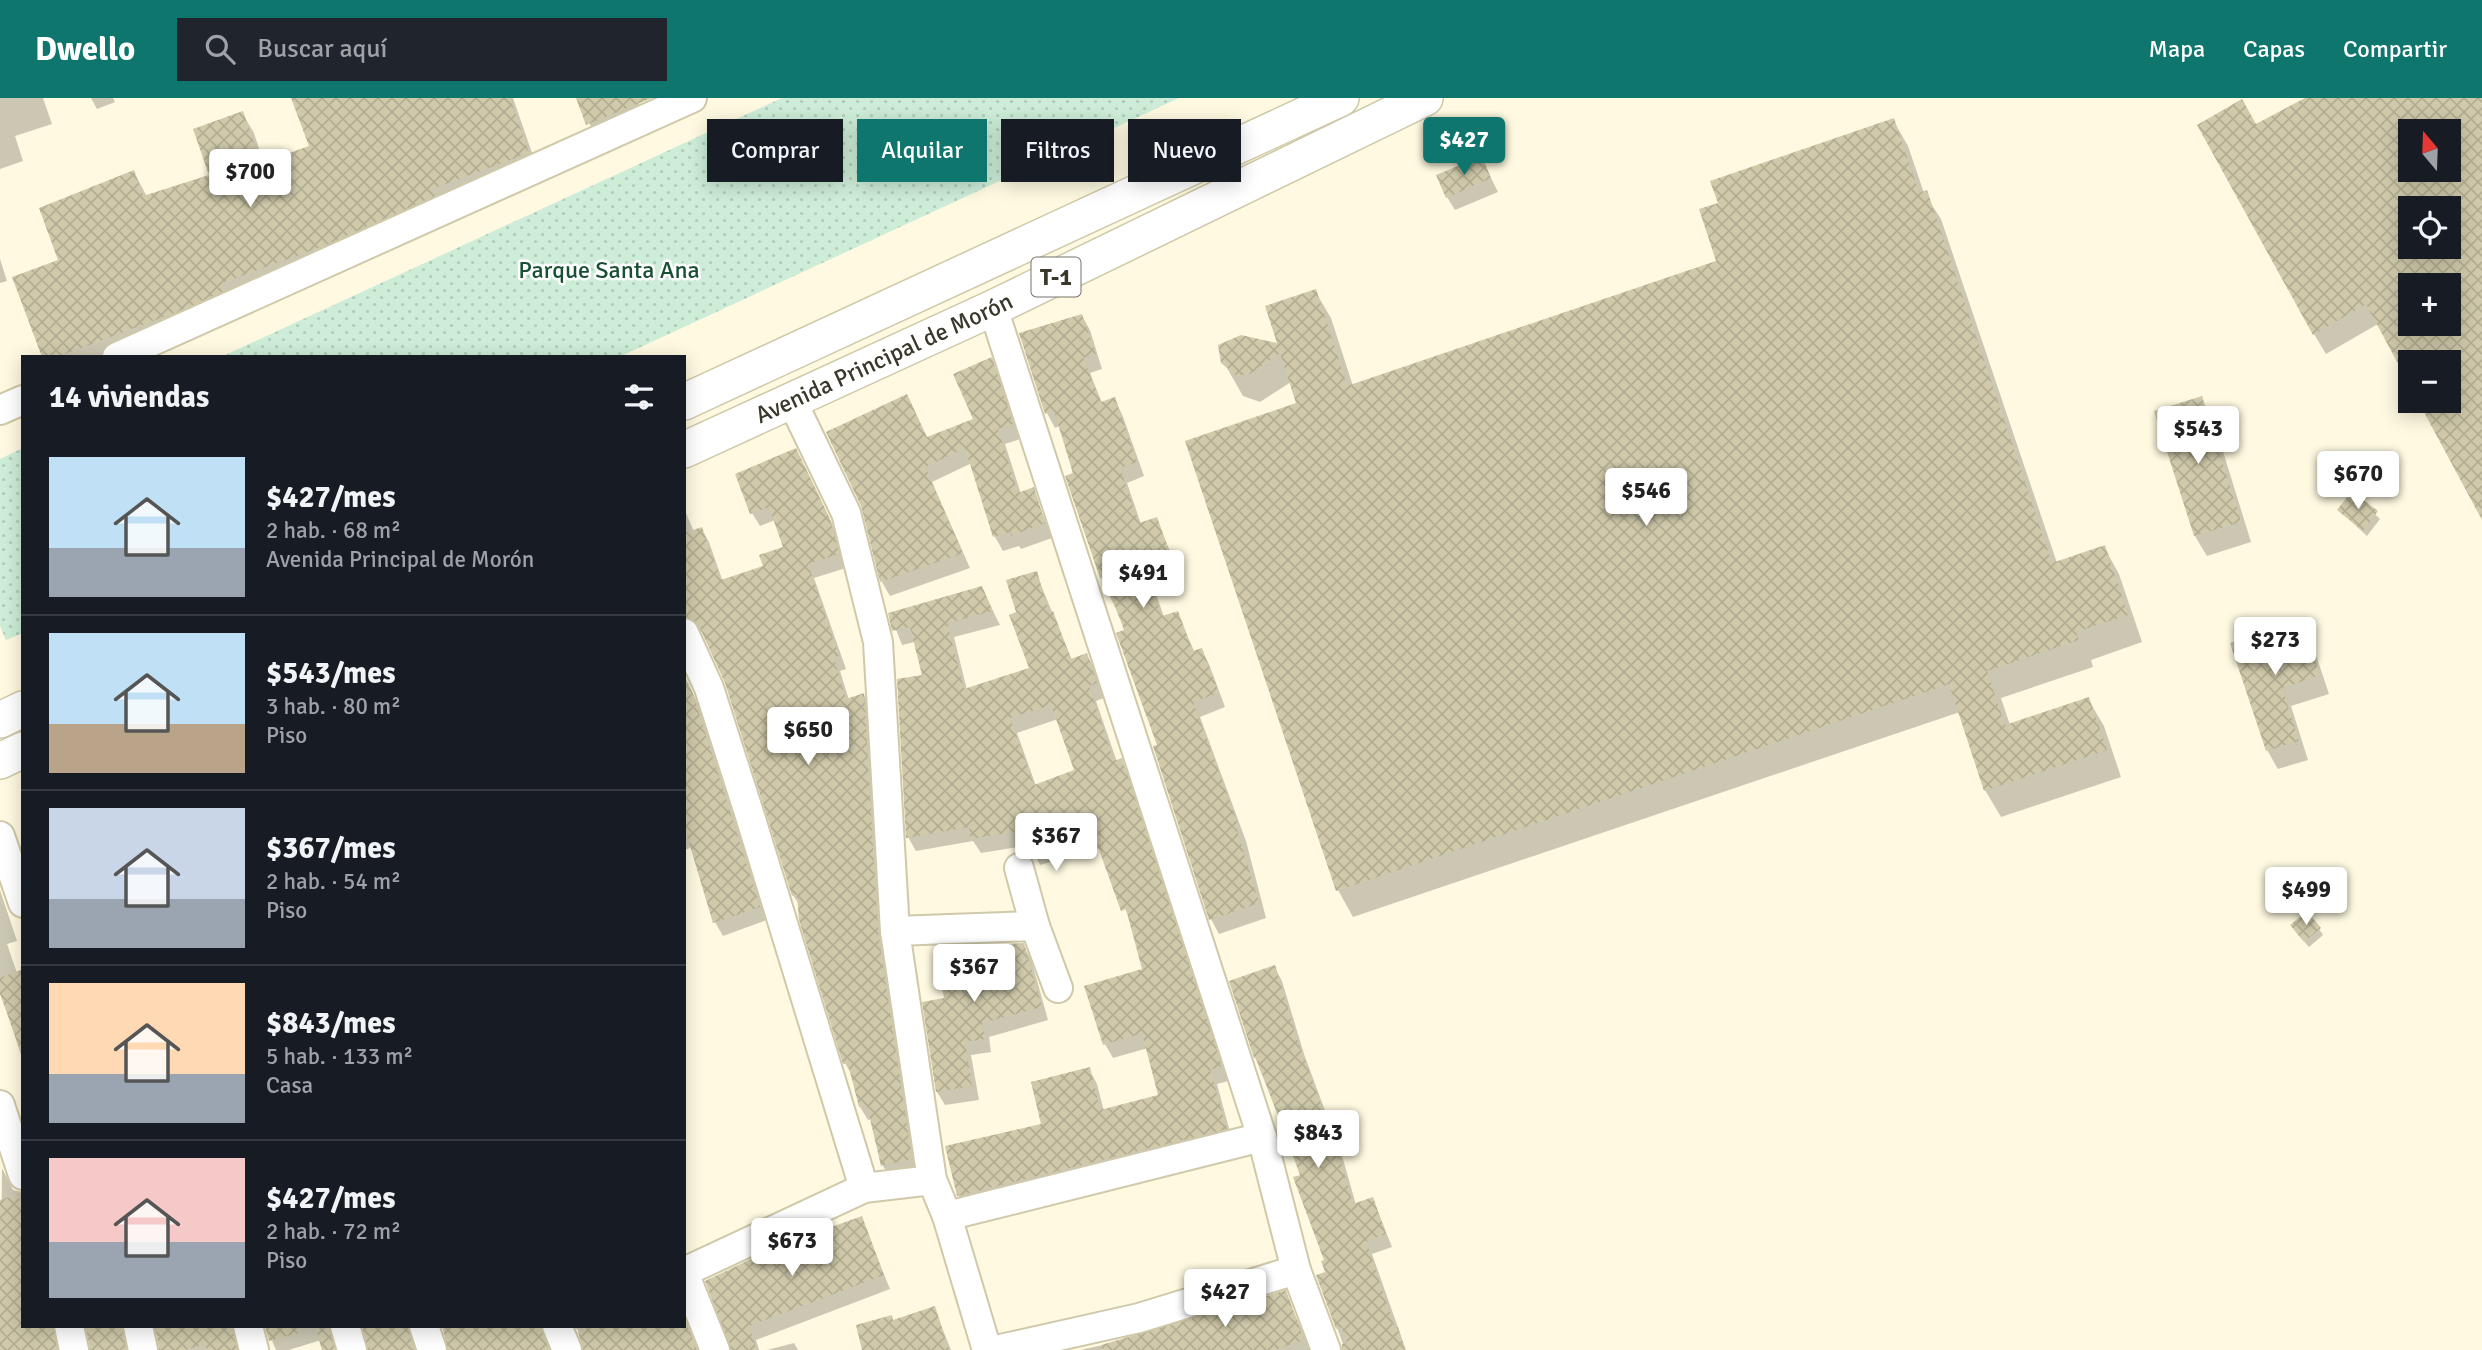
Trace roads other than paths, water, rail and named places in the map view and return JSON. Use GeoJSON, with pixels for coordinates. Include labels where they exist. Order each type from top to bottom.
{"type":"FeatureCollection","features":[{"type":"Feature","properties":{"kind":"main road","name":"Avenida Principal de Morón"},"geometry":{"type":"LineString","coordinates":[[686,401],[1341,98]]}},
{"type":"Feature","properties":{"kind":"main road","name":"Avenida Principal de Morón"},"geometry":{"type":"LineString","coordinates":[[686,449],[993,308],[1425,98]]}},
{"type":"Feature","properties":{"kind":"main road"},"geometry":{"type":"LineString","coordinates":[[0,720],[21,710]]}},
{"type":"Feature","properties":{"kind":"main road"},"geometry":{"type":"LineString","coordinates":[[0,761],[21,751]]}},
{"type":"Feature","properties":{"kind":"street"},"geometry":{"type":"LineString","coordinates":[[121,355],[692,98]]}},
{"type":"Feature","properties":{"kind":"street"},"geometry":{"type":"LineString","coordinates":[[993,308],[1262,1137],[1296,1270],[1326,1350]]}},
{"type":"Feature","properties":{"kind":"street"},"geometry":{"type":"LineString","coordinates":[[0,410],[21,401]]}},
{"type":"Feature","properties":{"kind":"street"},"geometry":{"type":"LineString","coordinates":[[792,401],[846,513],[878,642],[895,931],[932,1180],[947,1216],[987,1350]]}},
{"type":"Feature","properties":{"kind":"street"},"geometry":{"type":"LineString","coordinates":[[686,636],[709,688],[742,790],[864,1188]]}},
{"type":"Feature","properties":{"kind":"street"},"geometry":{"type":"LineString","coordinates":[[0,836],[21,897]]}},
{"type":"Feature","properties":{"kind":"street"},"geometry":{"type":"LineString","coordinates":[[1019,869],[1035,926],[1058,988]]}},
{"type":"Feature","properties":{"kind":"street"},"geometry":{"type":"LineString","coordinates":[[895,931],[1035,926]]}},
{"type":"Feature","properties":{"kind":"street"},"geometry":{"type":"LineString","coordinates":[[0,1105],[21,1169]]}},
{"type":"Feature","properties":{"kind":"street"},"geometry":{"type":"LineString","coordinates":[[947,1216],[1262,1137]]}},
{"type":"Feature","properties":{"kind":"street"},"geometry":{"type":"LineString","coordinates":[[686,1272],[864,1188],[932,1180]]}},
{"type":"Feature","properties":{"kind":"street"},"geometry":{"type":"LineString","coordinates":[[996,1350],[1139,1318],[1296,1270]]}},
{"type":"Feature","properties":{"kind":"street"},"geometry":{"type":"LineString","coordinates":[[686,1278],[715,1350]]}},
{"type":"Feature","properties":{"kind":"street"},"geometry":{"type":"LineString","coordinates":[[69,1328],[74,1350]]}},
{"type":"Feature","properties":{"kind":"street"},"geometry":{"type":"LineString","coordinates":[[138,1328],[143,1350]]}},
{"type":"Feature","properties":{"kind":"street"},"geometry":{"type":"LineString","coordinates":[[248,1328],[254,1350]]}},
{"type":"Feature","properties":{"kind":"street"},"geometry":{"type":"LineString","coordinates":[[346,1328],[352,1350]]}},
{"type":"Feature","properties":{"kind":"street"},"geometry":{"type":"LineString","coordinates":[[425,1328],[432,1350]]}},
{"type":"Feature","properties":{"kind":"street"},"geometry":{"type":"LineString","coordinates":[[558,1328],[567,1350]]}},
{"type":"Feature","properties":{"kind":"park label","name":"Parque Santa Ana"},"geometry":{"type":"Point","coordinates":[609,270]}}]}
